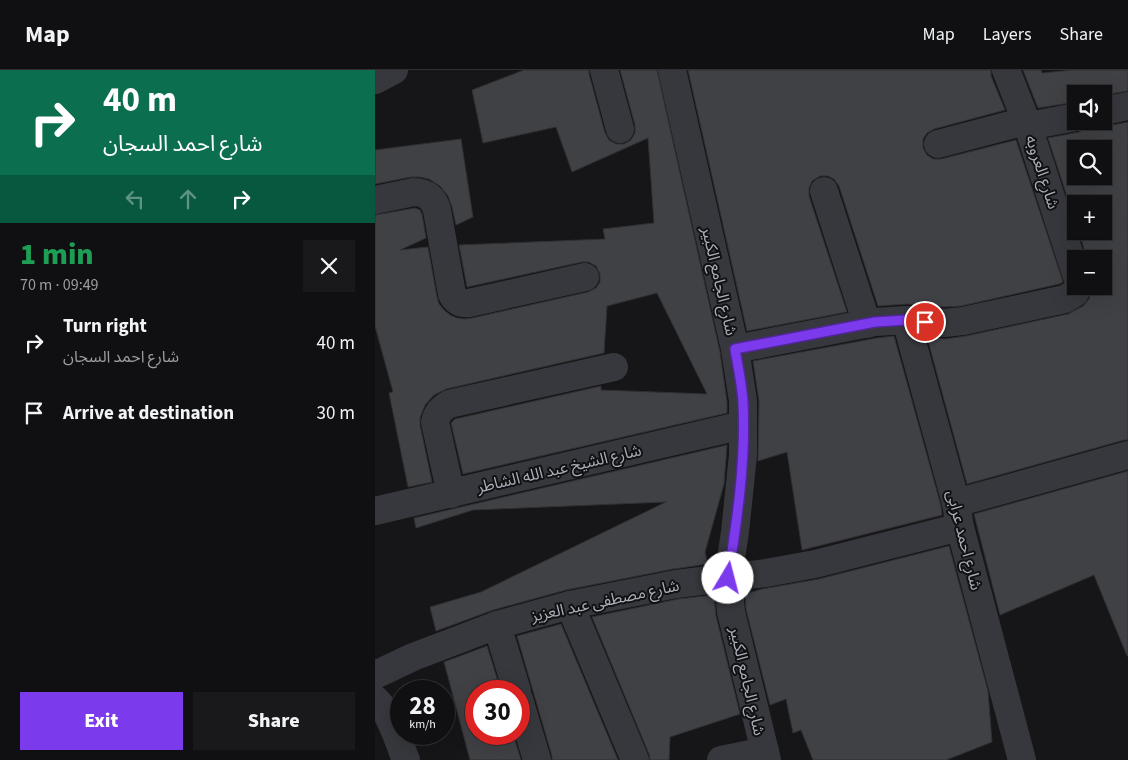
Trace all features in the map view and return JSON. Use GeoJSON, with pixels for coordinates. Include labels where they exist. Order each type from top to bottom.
{"type":"FeatureCollection","features":[{"type":"Feature","properties":{"kind":"street"},"geometry":{"type":"LineString","coordinates":[[375,80],[394,70]]}},
{"type":"Feature","properties":{"kind":"street"},"geometry":{"type":"LineString","coordinates":[[604,70],[620,129]]}},
{"type":"Feature","properties":{"kind":"street","name":"شارع الجامع الكبير"},"geometry":{"type":"LineString","coordinates":[[672,70],[735,349],[743,401],[743,455],[728,578],[731,612],[766,756]]}},
{"type":"Feature","properties":{"kind":"street","name":"شارع العروبه"},"geometry":{"type":"LineString","coordinates":[[1006,70],[1027,124],[1068,250]]}},
{"type":"Feature","properties":{"kind":"street"},"geometry":{"type":"LineString","coordinates":[[1112,109],[1128,106]]}},
{"type":"Feature","properties":{"kind":"street"},"geometry":{"type":"LineString","coordinates":[[938,144],[1027,124],[1067,118]]}},
{"type":"Feature","properties":{"kind":"street"},"geometry":{"type":"LineString","coordinates":[[824,191],[867,324]]}},
{"type":"Feature","properties":{"kind":"street"},"geometry":{"type":"LineString","coordinates":[[375,200],[414,192],[427,194],[431,198],[437,210],[452,294],[461,303],[465,304],[585,277]]}},
{"type":"Feature","properties":{"kind":"street"},"geometry":{"type":"LineString","coordinates":[[735,349],[891,320],[944,323],[963,321],[1065,299],[1072,295]]}},
{"type":"Feature","properties":{"kind":"street","name":"شارع احمد عرابى"},"geometry":{"type":"LineString","coordinates":[[906,320],[1023,760]]}},
{"type":"Feature","properties":{"kind":"street"},"geometry":{"type":"LineString","coordinates":[[451,494],[435,422],[441,408],[449,404],[614,367]]}},
{"type":"Feature","properties":{"kind":"street","name":"شارع الشيخ عبد الله الشاطر"},"geometry":{"type":"LineString","coordinates":[[375,511],[743,425]]}},
{"type":"Feature","properties":{"kind":"street","name":"شارع مصطفى عبد العزيز"},"geometry":{"type":"LineString","coordinates":[[375,675],[497,625],[570,605],[676,584],[766,573],[815,564],[1128,455]]}},
{"type":"Feature","properties":{"kind":"street"},"geometry":{"type":"LineString","coordinates":[[570,605],[635,760]]}},
{"type":"Feature","properties":{"kind":"street"},"geometry":{"type":"LineString","coordinates":[[497,625],[514,680]]}},
{"type":"Feature","properties":{"kind":"street"},"geometry":{"type":"LineString","coordinates":[[375,699],[389,718],[407,760]]}},
{"type":"Feature","properties":{"kind":"street"},"geometry":{"type":"LineString","coordinates":[[530,736],[537,760]]}},
{"type":"Feature","properties":{"kind":"street"},"geometry":{"type":"LineString","coordinates":[[721,760],[766,756]]}},
{"type":"Feature","properties":{"kind":"building"},"geometry":{"type":"Polygon","coordinates":[[[524,70],[589,70],[605,133],[609,140],[616,144],[624,144],[631,140],[635,133],[635,125],[620,70],[657,70],[720,352],[727,413],[463,474],[451,423],[455,419],[601,386],[601,390],[707,394],[657,293],[607,306],[604,353],[446,389],[434,395],[425,405],[420,418],[432,482],[408,487],[389,393],[393,392],[375,326],[375,215],[415,208],[420,210],[426,238],[400,250],[428,247],[439,304],[450,315],[465,319],[588,292],[596,288],[600,282],[600,274],[596,266],[589,262],[582,262],[467,287],[459,245],[605,239],[603,229],[654,223],[648,138],[572,172],[556,127],[483,143],[472,90],[524,70]]]}},
{"type":"Feature","properties":{"kind":"building"},"geometry":{"type":"Polygon","coordinates":[[[688,70],[991,70],[991,76],[1005,110],[934,129],[927,133],[923,139],[923,148],[927,155],[933,159],[941,159],[1016,140],[1063,282],[961,306],[944,307],[907,304],[878,306],[839,186],[834,179],[828,176],[820,176],[812,181],[809,188],[809,196],[847,312],[747,331],[688,70]]]}},
{"type":"Feature","properties":{"kind":"building"},"geometry":{"type":"Polygon","coordinates":[[[1023,70],[1041,70],[1042,73],[1073,70],[1128,70],[1128,91],[1112,94],[1112,85],[1067,85],[1067,103],[1038,108],[1023,70]]]}},
{"type":"Feature","properties":{"kind":"building"},"geometry":{"type":"Polygon","coordinates":[[[1128,122],[1128,440],[967,484],[927,337],[945,339],[966,336],[1068,314],[1083,306],[1090,295],[1112,295],[1112,250],[1084,250],[1082,240],[1112,240],[1112,195],[1067,196],[1048,138],[1083,130],[1112,130],[1112,125],[1128,122]]]}},
{"type":"Feature","properties":{"kind":"building"},"geometry":{"type":"Polygon","coordinates":[[[461,139],[473,217],[456,225],[448,196],[440,186],[429,179],[411,177],[375,184],[375,150],[461,139]]]}},
{"type":"Feature","properties":{"kind":"building"},"geometry":{"type":"Polygon","coordinates":[[[894,336],[942,515],[802,550],[787,452],[758,461],[759,401],[753,361],[894,336]]]}},
{"type":"Feature","properties":{"kind":"building"},"geometry":{"type":"Polygon","coordinates":[[[727,445],[724,484],[705,552],[708,564],[566,590],[493,610],[436,631],[430,607],[481,592],[666,502],[473,510],[416,528],[414,518],[727,445]]]}},
{"type":"Feature","properties":{"kind":"building"},"geometry":{"type":"Polygon","coordinates":[[[1128,471],[1128,656],[1094,575],[1000,615],[974,514],[1128,471]]]}},
{"type":"Feature","properties":{"kind":"building"},"geometry":{"type":"Polygon","coordinates":[[[949,546],[988,691],[992,742],[946,760],[813,760],[801,730],[793,733],[786,699],[770,705],[746,609],[745,594],[762,589],[819,579],[949,546]]]}},
{"type":"Feature","properties":{"kind":"building"},"geometry":{"type":"Polygon","coordinates":[[[714,595],[716,616],[740,714],[670,737],[669,760],[650,760],[592,617],[678,599],[714,595]]]}},
{"type":"Feature","properties":{"kind":"building"},"geometry":{"type":"Polygon","coordinates":[[[561,624],[618,760],[552,760],[517,636],[561,624]]]}},
{"type":"Feature","properties":{"kind":"building"},"geometry":{"type":"Polygon","coordinates":[[[487,646],[498,680],[465,680],[465,741],[455,703],[455,680],[449,680],[444,662],[487,646]]]}},
{"type":"Feature","properties":{"kind":"building"},"geometry":{"type":"Polygon","coordinates":[[[466,745],[516,745],[521,760],[470,760],[466,745]]]}},
{"type":"Feature","properties":{"kind":"route"},"geometry":{"type":"LineString","coordinates":[[728,578],[743,455],[743,401],[735,349],[875,322],[891,320],[925,322]]}}]}
